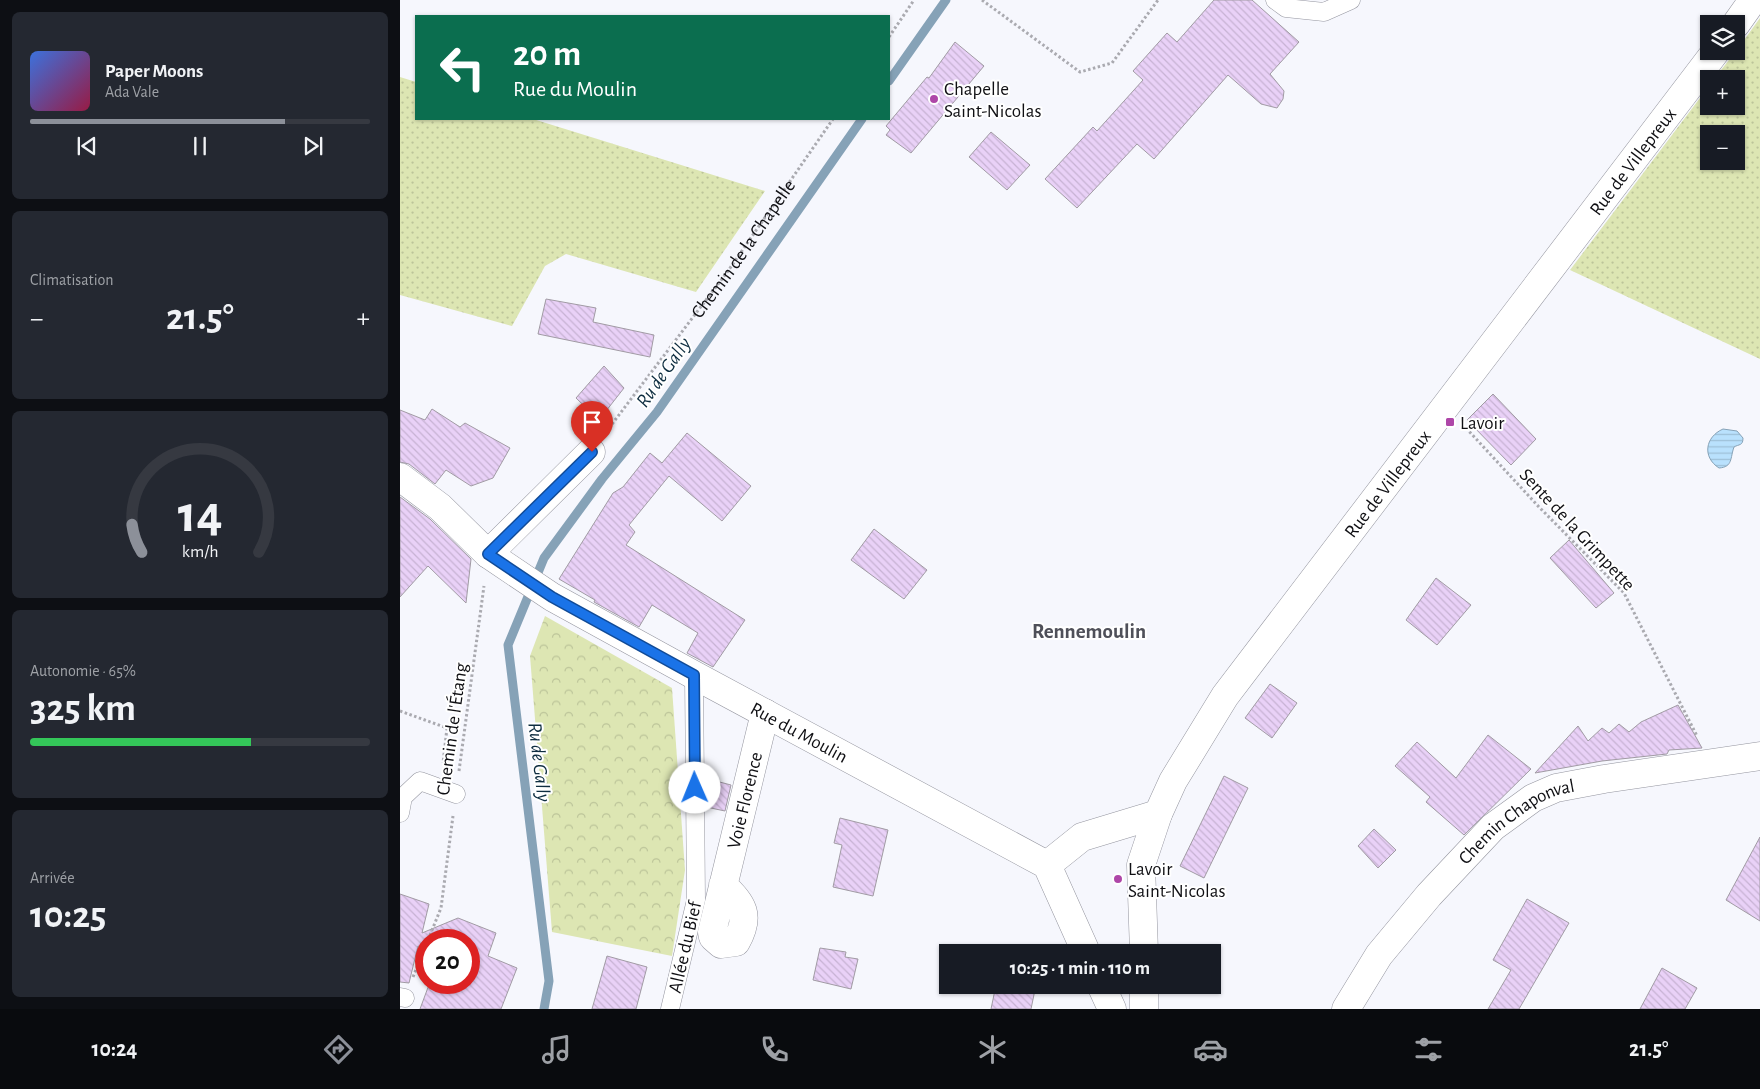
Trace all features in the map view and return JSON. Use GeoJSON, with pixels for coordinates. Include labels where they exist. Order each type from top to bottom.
{"type":"FeatureCollection","features":[{"type":"Feature","properties":{"kind":"street"},"geometry":{"type":"LineString","coordinates":[[1742,15],[1753,0]]}},
{"type":"Feature","properties":{"kind":"street","name":"Rue de Villepreux"},"geometry":{"type":"LineString","coordinates":[[1144,944],[1141,865],[1158,814],[1173,781],[1224,696],[1709,60]]}},
{"type":"Feature","properties":{"kind":"street"},"geometry":{"type":"LineString","coordinates":[[488,554],[592,452]]}},
{"type":"Feature","properties":{"kind":"street","name":"Rue du Moulin"},"geometry":{"type":"LineString","coordinates":[[400,477],[440,507],[488,554],[552,597],[1047,865]]}},
{"type":"Feature","properties":{"kind":"street","name":"Voie Florence"},"geometry":{"type":"LineString","coordinates":[[723,885],[765,714]]}},
{"type":"Feature","properties":{"kind":"street","name":"Chemin Chaponval"},"geometry":{"type":"LineString","coordinates":[[1346,1009],[1379,956],[1429,894],[1492,827],[1533,798],[1556,788],[1760,756]]}},
{"type":"Feature","properties":{"kind":"street"},"geometry":{"type":"LineString","coordinates":[[1082,944],[1047,865],[1082,837],[1158,814]]}},
{"type":"Feature","properties":{"kind":"street"},"geometry":{"type":"LineString","coordinates":[[1105,994],[1112,1009]]}},
{"type":"Feature","properties":{"kind":"street"},"geometry":{"type":"LineString","coordinates":[[1144,994],[1144,1009]]}},
{"type":"Feature","properties":{"kind":"lane"},"geometry":{"type":"LineString","coordinates":[[1275,0],[1286,8],[1324,12],[1352,0]]}},
{"type":"Feature","properties":{"kind":"lane","name":"Allée du Bief"},"geometry":{"type":"LineString","coordinates":[[670,1009],[696,900],[694,675]]}},
{"type":"Feature","properties":{"kind":"lane"},"geometry":{"type":"LineString","coordinates":[[400,813],[403,797],[420,781],[456,794]]}},
{"type":"Feature","properties":{"kind":"path"},"geometry":{"type":"LineString","coordinates":[[890,36],[914,0]]}},
{"type":"Feature","properties":{"kind":"path"},"geometry":{"type":"LineString","coordinates":[[982,0],[1080,72],[1112,63],[1158,0]]}},
{"type":"Feature","properties":{"kind":"path","name":"Chemin de la Chapelle"},"geometry":{"type":"LineString","coordinates":[[592,452],[728,271],[832,120]]}},
{"type":"Feature","properties":{"kind":"path","name":"Sente de la Grimpette"},"geometry":{"type":"LineString","coordinates":[[1446,407],[1539,507],[1624,593],[1711,764]]}},
{"type":"Feature","properties":{"kind":"path","name":"Chemin de l'Étang"},"geometry":{"type":"LineString","coordinates":[[432,929],[441,908],[488,554]]}},
{"type":"Feature","properties":{"kind":"path"},"geometry":{"type":"LineString","coordinates":[[400,710],[447,728],[439,788]]}},
{"type":"Feature","properties":{"kind":"green space"},"geometry":{"type":"Polygon","coordinates":[[[1760,18],[1760,359],[1570,270],[1700,98],[1700,115],[1745,115],[1745,70],[1721,70],[1729,60],[1745,60],[1745,39],[1760,18]]]}},
{"type":"Feature","properties":{"kind":"green space"},"geometry":{"type":"Polygon","coordinates":[[[400,77],[415,82],[415,120],[536,120],[765,191],[696,292],[566,254],[545,266],[512,326],[400,295],[400,77]]]}},
{"type":"Feature","properties":{"kind":"green space"},"geometry":{"type":"Polygon","coordinates":[[[545,616],[672,688],[685,870],[672,956],[552,932],[530,656],[545,616]]]}},
{"type":"Feature","properties":{"kind":"water"},"geometry":{"type":"Polygon","coordinates":[[[1723,429],[1737,431],[1743,438],[1743,441],[1734,447],[1729,464],[1719,468],[1710,458],[1708,447],[1712,437],[1723,429]]]}},
{"type":"Feature","properties":{"kind":"building"},"geometry":{"type":"Polygon","coordinates":[[[1214,0],[1252,0],[1299,42],[1270,74],[1284,91],[1283,99],[1277,108],[1261,104],[1228,75],[1154,159],[1137,144],[1077,208],[1045,179],[1093,127],[1097,131],[1143,80],[1133,71],[1167,33],[1177,42],[1214,0]]]}},
{"type":"Feature","properties":{"kind":"building","name":"Chapelle Saint-Nicolas"},"geometry":{"type":"Polygon","coordinates":[[[955,42],[984,66],[911,153],[886,135],[890,130],[886,126],[927,77],[929,78],[955,42]]]}},
{"type":"Feature","properties":{"kind":"building"},"geometry":{"type":"Polygon","coordinates":[[[991,132],[1030,165],[1007,190],[969,157],[991,132]]]}},
{"type":"Feature","properties":{"kind":"building"},"geometry":{"type":"Polygon","coordinates":[[[546,299],[596,308],[593,322],[654,335],[650,357],[538,334],[546,299]]]}},
{"type":"Feature","properties":{"kind":"building"},"geometry":{"type":"Polygon","coordinates":[[[604,366],[624,388],[599,420],[576,398],[604,366]]]}},
{"type":"Feature","properties":{"kind":"building"},"geometry":{"type":"Polygon","coordinates":[[[1493,394],[1536,439],[1511,465],[1467,420],[1493,394]]]}},
{"type":"Feature","properties":{"kind":"building"},"geometry":{"type":"Polygon","coordinates":[[[432,409],[460,427],[465,423],[510,448],[493,478],[471,486],[446,470],[435,484],[409,464],[400,462],[400,410],[425,420],[432,409]]]}},
{"type":"Feature","properties":{"kind":"building"},"geometry":{"type":"Polygon","coordinates":[[[687,433],[751,486],[722,521],[669,476],[629,525],[635,532],[626,545],[745,620],[713,667],[687,653],[698,633],[652,605],[639,627],[594,602],[595,600],[559,579],[613,493],[623,487],[650,453],[662,463],[687,433]]]}},
{"type":"Feature","properties":{"kind":"building"},"geometry":{"type":"Polygon","coordinates":[[[400,497],[430,519],[471,559],[466,603],[428,566],[400,597],[400,497]]]}},
{"type":"Feature","properties":{"kind":"building"},"geometry":{"type":"Polygon","coordinates":[[[874,529],[927,570],[904,599],[851,560],[874,529]]]}},
{"type":"Feature","properties":{"kind":"building"},"geometry":{"type":"Polygon","coordinates":[[[1569,540],[1614,593],[1596,608],[1550,558],[1569,540]]]}},
{"type":"Feature","properties":{"kind":"building"},"geometry":{"type":"Polygon","coordinates":[[[1436,578],[1471,605],[1437,645],[1406,620],[1436,578]]]}},
{"type":"Feature","properties":{"kind":"building"},"geometry":{"type":"Polygon","coordinates":[[[1270,684],[1297,703],[1272,738],[1245,718],[1270,684]]]}},
{"type":"Feature","properties":{"kind":"building"},"geometry":{"type":"Polygon","coordinates":[[[1678,705],[1702,748],[1669,750],[1667,754],[1602,761],[1535,773],[1578,726],[1588,741],[1602,728],[1609,733],[1619,724],[1629,732],[1641,722],[1678,705]]]}},
{"type":"Feature","properties":{"kind":"building"},"geometry":{"type":"Polygon","coordinates":[[[1488,735],[1531,769],[1464,835],[1426,802],[1430,797],[1395,766],[1417,742],[1456,778],[1488,735]]]}},
{"type":"Feature","properties":{"kind":"building"},"geometry":{"type":"Polygon","coordinates":[[[1224,776],[1248,788],[1204,878],[1180,866],[1224,776]]]}},
{"type":"Feature","properties":{"kind":"building"},"geometry":{"type":"Polygon","coordinates":[[[712,780],[731,785],[725,811],[706,807],[712,780]]]}},
{"type":"Feature","properties":{"kind":"building"},"geometry":{"type":"Polygon","coordinates":[[[840,818],[888,830],[873,896],[833,887],[842,845],[834,843],[840,818]]]}},
{"type":"Feature","properties":{"kind":"building"},"geometry":{"type":"Polygon","coordinates":[[[1374,829],[1396,850],[1378,868],[1358,846],[1374,829]]]}},
{"type":"Feature","properties":{"kind":"building"},"geometry":{"type":"Polygon","coordinates":[[[1760,837],[1760,921],[1726,900],[1760,837]]]}},
{"type":"Feature","properties":{"kind":"building"},"geometry":{"type":"Polygon","coordinates":[[[400,894],[429,904],[423,929],[415,929],[415,958],[409,983],[400,982],[400,894]]]}},
{"type":"Feature","properties":{"kind":"building"},"geometry":{"type":"Polygon","coordinates":[[[1527,899],[1569,923],[1519,1009],[1488,1009],[1511,970],[1493,960],[1527,899]]]}},
{"type":"Feature","properties":{"kind":"building"},"geometry":{"type":"Polygon","coordinates":[[[458,918],[496,933],[488,956],[517,968],[501,1009],[420,1009],[426,994],[480,994],[480,929],[432,929],[458,918]]]}},
{"type":"Feature","properties":{"kind":"building"},"geometry":{"type":"Polygon","coordinates":[[[820,948],[846,952],[845,957],[858,959],[851,989],[813,980],[820,948]]]}},
{"type":"Feature","properties":{"kind":"building"},"geometry":{"type":"Polygon","coordinates":[[[607,956],[647,967],[636,1009],[592,1009],[607,956]]]}},
{"type":"Feature","properties":{"kind":"building"},"geometry":{"type":"Polygon","coordinates":[[[1662,968],[1697,988],[1685,1009],[1640,1009],[1662,968]]]}},
{"type":"Feature","properties":{"kind":"building"},"geometry":{"type":"Polygon","coordinates":[[[994,994],[1034,994],[1031,1009],[991,1009],[994,994]]]}},
{"type":"Feature","properties":{"kind":"waterway","name":"Ru de Gally"},"geometry":{"type":"LineString","coordinates":[[890,80],[946,0]]}},
{"type":"Feature","properties":{"kind":"waterway","name":"Ru de Gally"},"geometry":{"type":"LineString","coordinates":[[544,1009],[549,981],[508,645],[544,558],[602,479],[657,412],[861,120]]}},
{"type":"Feature","properties":{"kind":"place","name":"Chapelle Saint-Nicolas"},"geometry":{"type":"Point","coordinates":[934,99]}},
{"type":"Feature","properties":{"kind":"place","name":"Lavoir"},"geometry":{"type":"Point","coordinates":[1450,422]}},
{"type":"Feature","properties":{"kind":"place","name":"Lavoir Saint-Nicolas"},"geometry":{"type":"Point","coordinates":[1118,879]}},
{"type":"Feature","properties":{"kind":"district","name":"Rennemoulin"},"geometry":{"type":"Point","coordinates":[1089,631]}},
{"type":"Feature","properties":{"kind":"route"},"geometry":{"type":"LineString","coordinates":[[592,452],[488,554],[552,597],[694,675],[695,788]]}}]}
